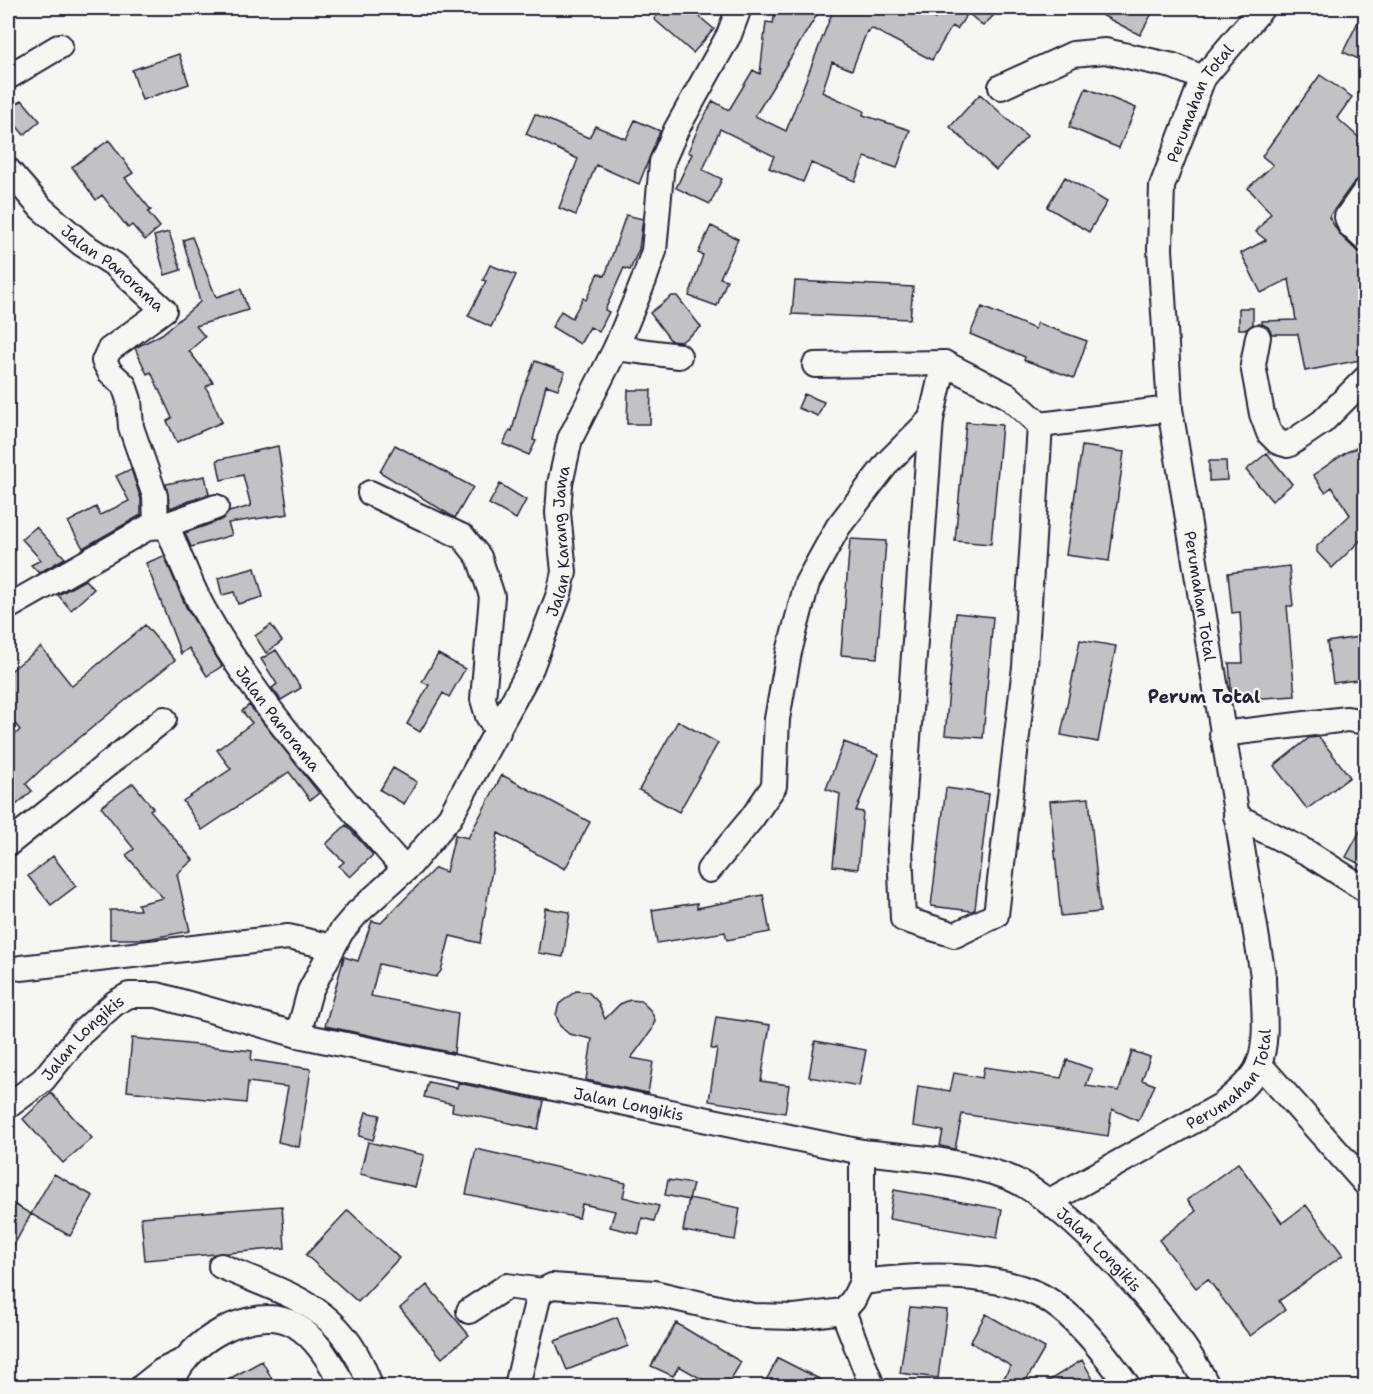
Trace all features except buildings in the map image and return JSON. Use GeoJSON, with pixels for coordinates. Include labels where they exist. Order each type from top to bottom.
{"type":"FeatureCollection","features":[{"type":"Feature","properties":{"kind":"street","name":"Jalan Karang Jawa"},"geometry":{"type":"LineString","coordinates":[[298,1035],[310,991],[333,947],[357,913],[405,870],[450,817],[531,668],[559,594],[564,572],[558,513],[560,484],[570,439],[616,348],[654,251],[662,162],[676,130],[729,35],[739,8]]}},
{"type":"Feature","properties":{"kind":"street","name":"Perumahan Total"},"geometry":{"type":"LineString","coordinates":[[1048,1202],[1222,1105],[1241,1088],[1259,1065],[1263,1038],[1263,976],[1170,409],[1160,249],[1162,186],[1203,78],[1262,8]]}},
{"type":"Feature","properties":{"kind":"street"},"geometry":{"type":"LineString","coordinates":[[8,77],[60,46]]}},
{"type":"Feature","properties":{"kind":"street"},"geometry":{"type":"LineString","coordinates":[[1001,87],[1073,54],[1105,51],[1190,71],[1203,78]]}},
{"type":"Feature","properties":{"kind":"street","name":"Jalan Panorama"},"geometry":{"type":"LineString","coordinates":[[8,170],[40,208],[82,244],[115,265],[164,310],[109,351],[104,361],[110,372],[124,385],[129,400],[131,427],[155,496],[160,525],[169,531],[204,609],[252,684],[331,784],[405,870]]}},
{"type":"Feature","properties":{"kind":"street"},"geometry":{"type":"LineString","coordinates":[[1365,190],[1347,217],[1350,225],[1365,240]]}},
{"type":"Feature","properties":{"kind":"street"},"geometry":{"type":"LineString","coordinates":[[1258,337],[1253,365],[1262,414],[1269,433],[1278,442],[1288,445],[1322,422],[1365,378]]}},
{"type":"Feature","properties":{"kind":"street"},"geometry":{"type":"LineString","coordinates":[[616,348],[679,356]]}},
{"type":"Feature","properties":{"kind":"street"},"geometry":{"type":"LineString","coordinates":[[944,363],[931,419],[900,849],[903,919],[955,935],[996,915],[1025,667],[1040,425]]}},
{"type":"Feature","properties":{"kind":"street"},"geometry":{"type":"LineString","coordinates":[[815,365],[944,363],[1008,396],[1040,425],[1170,409]]}},
{"type":"Feature","properties":{"kind":"street"},"geometry":{"type":"LineString","coordinates":[[709,870],[752,818],[774,786],[777,719],[789,652],[807,584],[838,527],[888,462],[931,419]]}},
{"type":"Feature","properties":{"kind":"street"},"geometry":{"type":"LineString","coordinates":[[370,493],[463,537],[479,557],[492,596],[483,699],[488,716],[498,732]]}},
{"type":"Feature","properties":{"kind":"street"},"geometry":{"type":"LineString","coordinates":[[8,607],[70,571],[160,525],[216,507]]}},
{"type":"Feature","properties":{"kind":"street"},"geometry":{"type":"LineString","coordinates":[[1222,734],[1347,718],[1365,722]]}},
{"type":"Feature","properties":{"kind":"street"},"geometry":{"type":"LineString","coordinates":[[8,844],[164,719]]}},
{"type":"Feature","properties":{"kind":"street"},"geometry":{"type":"LineString","coordinates":[[1236,816],[1308,853],[1365,890]]}},
{"type":"Feature","properties":{"kind":"street"},"geometry":{"type":"LineString","coordinates":[[21,968],[288,937],[333,947]]}},
{"type":"Feature","properties":{"kind":"street","name":"Jalan Longikis"},"geometry":{"type":"LineString","coordinates":[[8,1106],[43,1080],[81,1033],[115,1003],[129,995],[157,995],[298,1035],[862,1152],[951,1161],[1006,1176],[1029,1187],[1048,1202],[1113,1263],[1176,1333],[1193,1358],[1207,1386]]}},
{"type":"Feature","properties":{"kind":"street"},"geometry":{"type":"LineString","coordinates":[[1259,1065],[1365,1184]]}},
{"type":"Feature","properties":{"kind":"street"},"geometry":{"type":"LineString","coordinates":[[469,1311],[507,1286],[542,1291],[552,1286],[654,1293],[752,1316],[821,1316],[843,1311],[853,1300],[862,1282],[862,1152]]}},
{"type":"Feature","properties":{"kind":"street"},"geometry":{"type":"LineString","coordinates":[[221,1266],[300,1298],[323,1313],[343,1335],[359,1359],[370,1386]]}},
{"type":"Feature","properties":{"kind":"street"},"geometry":{"type":"LineString","coordinates":[[862,1282],[911,1275],[956,1277],[1035,1293],[1068,1316],[1109,1359],[1128,1386]]}},
{"type":"Feature","properties":{"kind":"street"},"geometry":{"type":"LineString","coordinates":[[517,1386],[542,1291]]}},
{"type":"Feature","properties":{"kind":"street"},"geometry":{"type":"LineString","coordinates":[[843,1311],[872,1386]]}},
{"type":"Feature","properties":{"kind":"street"},"geometry":{"type":"LineString","coordinates":[[143,1386],[162,1371],[185,1360],[215,1335],[244,1320],[276,1318],[294,1324],[309,1336],[324,1352],[344,1386]]}},
{"type":"Feature","properties":{"kind":"street"},"geometry":{"type":"LineString","coordinates":[[172,1386],[185,1360]]}},
{"type":"Feature","properties":{"kind":"district","name":"Perum Total"},"geometry":{"type":"Point","coordinates":[1204,697]}}]}
